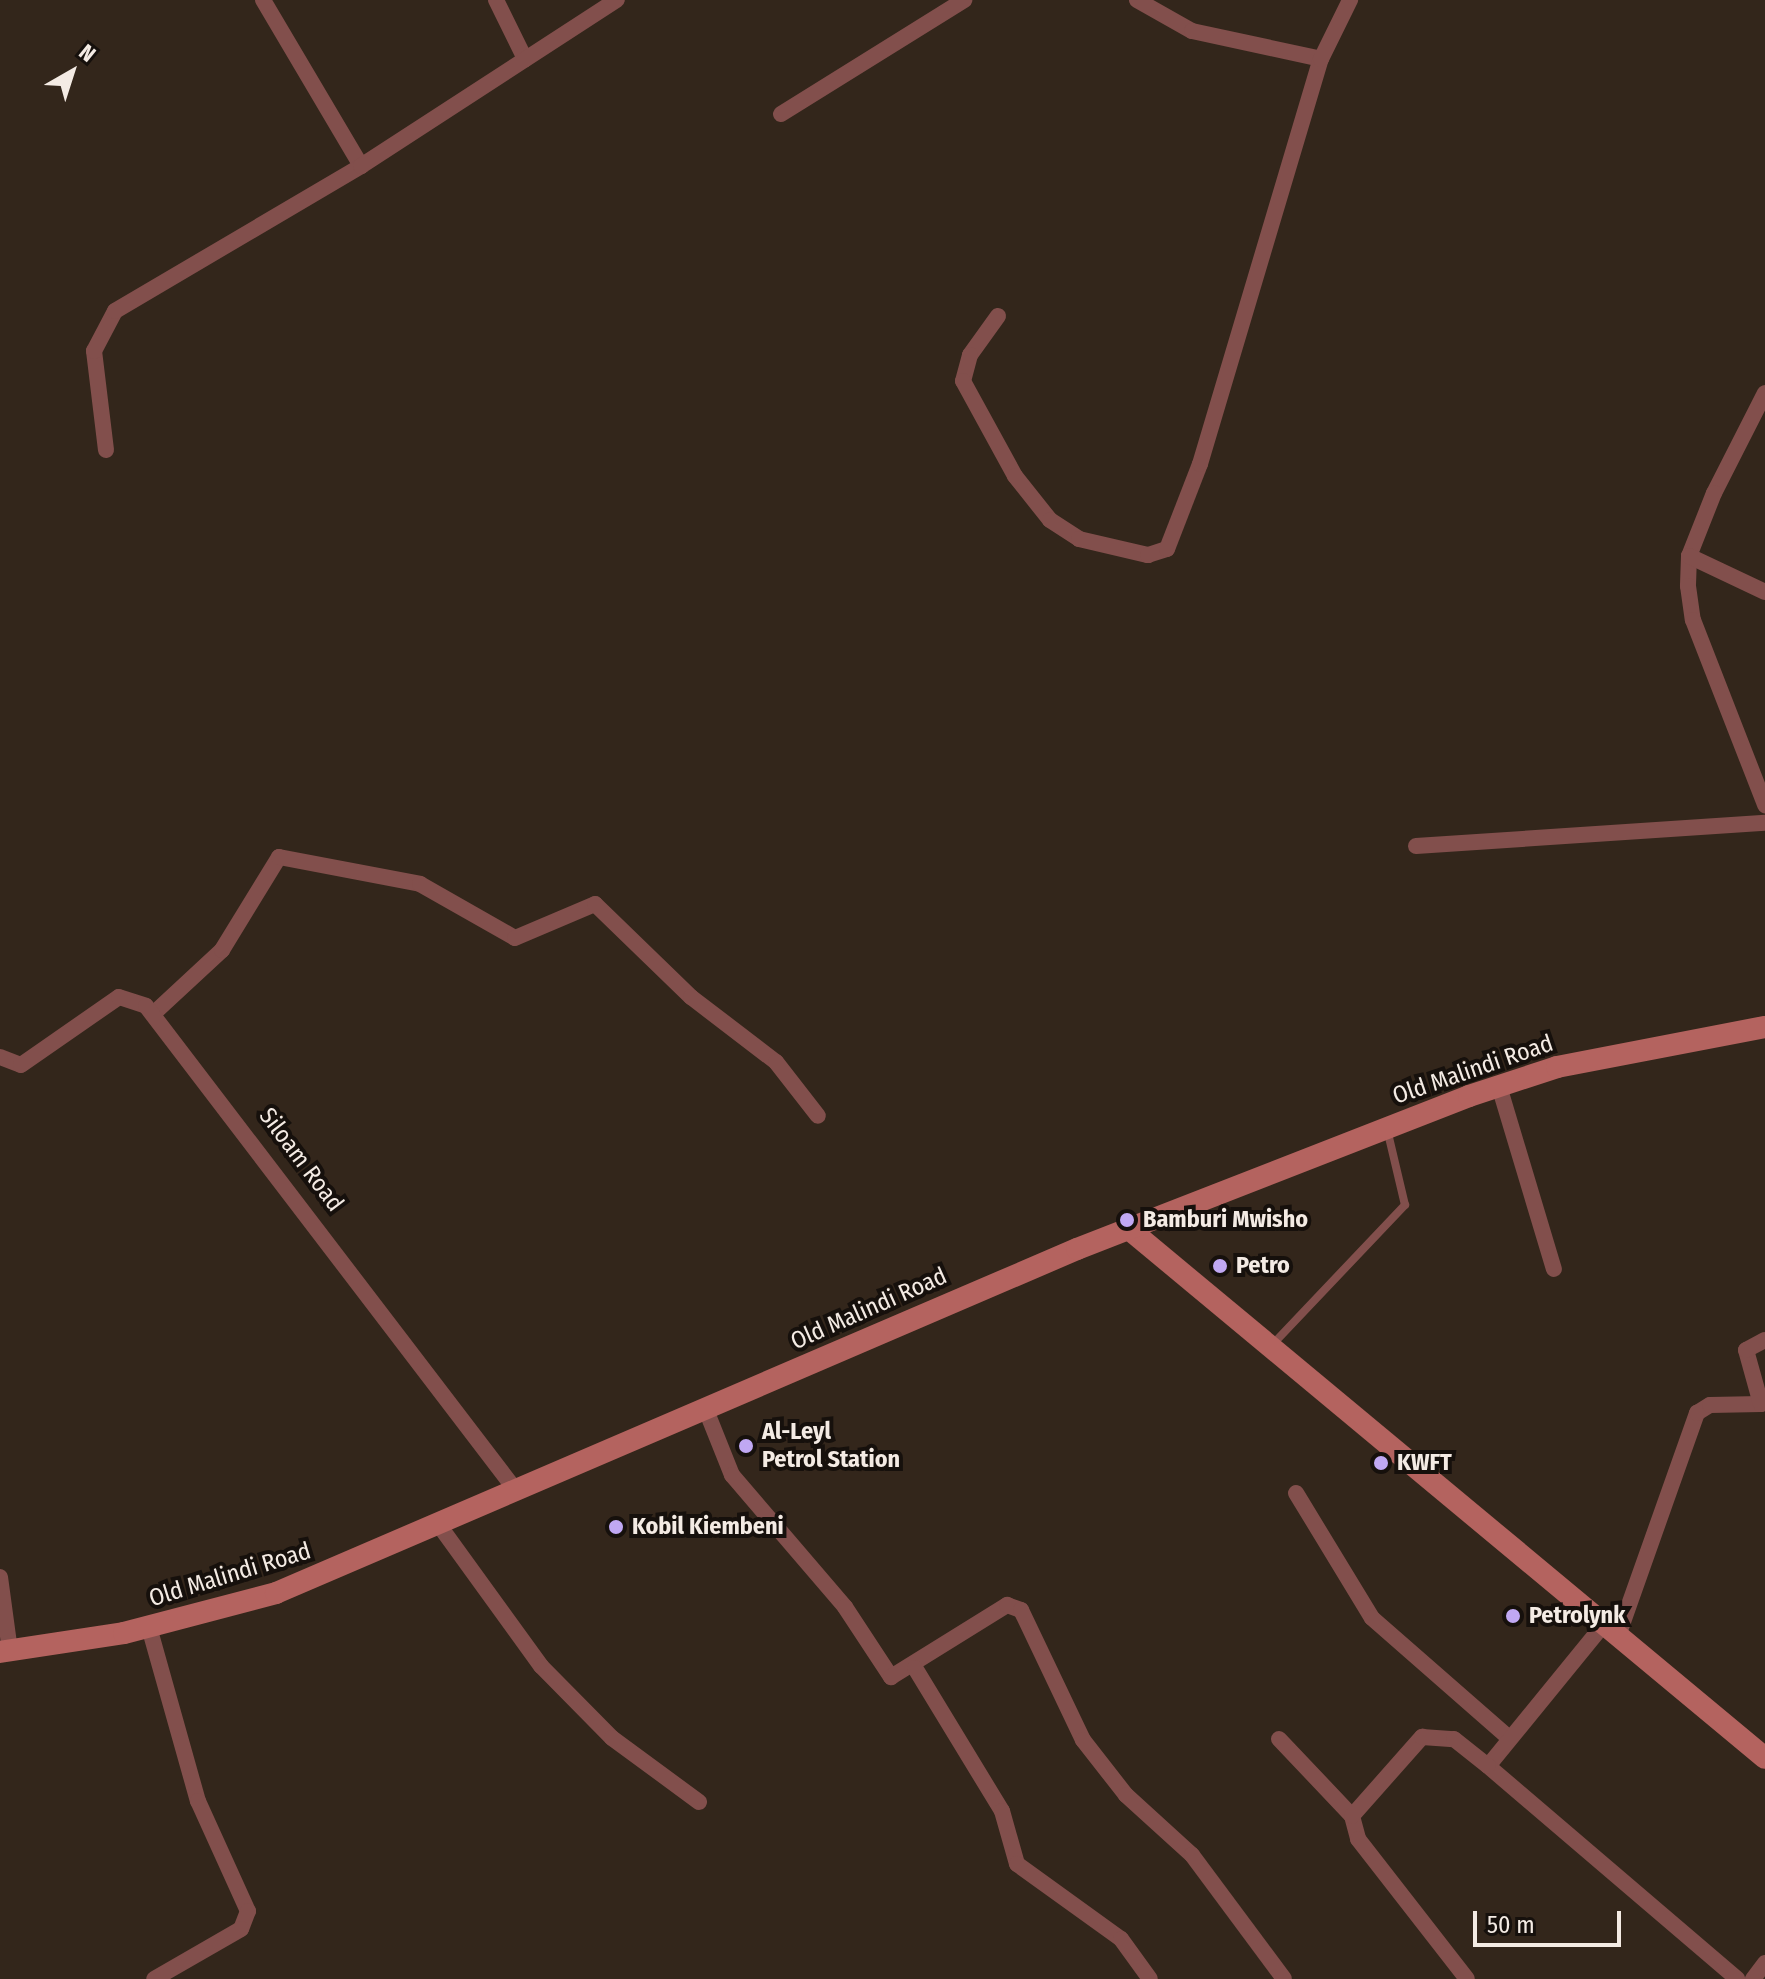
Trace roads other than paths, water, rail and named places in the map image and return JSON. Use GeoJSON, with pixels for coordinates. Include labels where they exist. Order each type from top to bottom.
{"type":"FeatureCollection","features":[{"type":"Feature","properties":{"kind":"main road","name":"Old Malindi Road"},"geometry":{"type":"LineString","coordinates":[[5,1652],[149,1627],[276,1593],[439,1525],[514,1488],[706,1410],[1129,1229],[1386,1128],[1557,1067],[1765,1027]]}},
{"type":"Feature","properties":{"kind":"main road"},"geometry":{"type":"LineString","coordinates":[[1129,1229],[1765,1758]]}},
{"type":"Feature","properties":{"kind":"street"},"geometry":{"type":"LineString","coordinates":[[263,0],[361,166]]}},
{"type":"Feature","properties":{"kind":"street"},"geometry":{"type":"LineString","coordinates":[[496,0],[525,59]]}},
{"type":"Feature","properties":{"kind":"street"},"geometry":{"type":"LineString","coordinates":[[106,450],[94,351],[110,316],[361,166],[617,0]]}},
{"type":"Feature","properties":{"kind":"street"},"geometry":{"type":"LineString","coordinates":[[781,114],[964,0]]}},
{"type":"Feature","properties":{"kind":"street"},"geometry":{"type":"LineString","coordinates":[[1137,0],[1192,31],[1321,59]]}},
{"type":"Feature","properties":{"kind":"street"},"geometry":{"type":"LineString","coordinates":[[998,316],[970,355],[963,381],[1015,476],[1050,520],[1079,539],[1148,555],[1167,549],[1196,476],[1321,59],[1350,0]]}},
{"type":"Feature","properties":{"kind":"street"},"geometry":{"type":"LineString","coordinates":[[1765,393],[1689,556],[1693,620],[1765,805]]}},
{"type":"Feature","properties":{"kind":"street"},"geometry":{"type":"LineString","coordinates":[[1689,556],[1765,592]]}},
{"type":"Feature","properties":{"kind":"street"},"geometry":{"type":"LineString","coordinates":[[1416,846],[1765,823]]}},
{"type":"Feature","properties":{"kind":"street"},"geometry":{"type":"LineString","coordinates":[[153,1014],[222,950],[279,857],[420,884],[515,938],[595,904],[691,997],[776,1062],[818,1116]]}},
{"type":"Feature","properties":{"kind":"street","name":"Siloam Road"},"geometry":{"type":"LineString","coordinates":[[0,1057],[21,1065],[119,997],[153,1014],[514,1488]]}},
{"type":"Feature","properties":{"kind":"street"},"geometry":{"type":"LineString","coordinates":[[1499,1086],[1554,1269]]}},
{"type":"Feature","properties":{"kind":"street"},"geometry":{"type":"LineString","coordinates":[[1488,1766],[1509,1738],[1611,1630],[1697,1413],[1710,1405],[1761,1404],[1746,1350],[1765,1340]]}},
{"type":"Feature","properties":{"kind":"street"},"geometry":{"type":"LineString","coordinates":[[706,1410],[732,1475],[845,1607],[881,1668],[896,1678],[1007,1605],[1017,1606],[1083,1740],[1126,1795],[1192,1855],[1284,1979]]}},
{"type":"Feature","properties":{"kind":"street"},"geometry":{"type":"LineString","coordinates":[[1296,1493],[1372,1618],[1509,1738]]}},
{"type":"Feature","properties":{"kind":"street"},"geometry":{"type":"LineString","coordinates":[[439,1525],[541,1666],[612,1738],[699,1802]]}},
{"type":"Feature","properties":{"kind":"street"},"geometry":{"type":"LineString","coordinates":[[0,1577],[5,1652]]}},
{"type":"Feature","properties":{"kind":"street"},"geometry":{"type":"LineString","coordinates":[[149,1627],[198,1801],[248,1911],[241,1929],[154,1979]]}},
{"type":"Feature","properties":{"kind":"street"},"geometry":{"type":"LineString","coordinates":[[915,1668],[996,1799],[1017,1864],[1088,1911],[1150,1979]]}},
{"type":"Feature","properties":{"kind":"street"},"geometry":{"type":"LineString","coordinates":[[1352,1816],[1422,1737],[1439,1733],[1488,1766],[1737,1979]]}},
{"type":"Feature","properties":{"kind":"street"},"geometry":{"type":"LineString","coordinates":[[1279,1739],[1352,1816],[1358,1839],[1467,1979]]}},
{"type":"Feature","properties":{"kind":"street"},"geometry":{"type":"LineString","coordinates":[[1753,1979],[1765,1963]]}},
{"type":"Feature","properties":{"kind":"lane"},"geometry":{"type":"LineString","coordinates":[[1270,1347],[1405,1205],[1386,1128]]}},
{"type":"Feature","properties":{"kind":"place","name":"Bamburi Mwisho"},"geometry":{"type":"Point","coordinates":[1127,1220]}},
{"type":"Feature","properties":{"kind":"place","name":"Petro"},"geometry":{"type":"Point","coordinates":[1220,1266]}},
{"type":"Feature","properties":{"kind":"place","name":"Al-Leyl Petrol Station"},"geometry":{"type":"Point","coordinates":[746,1446]}},
{"type":"Feature","properties":{"kind":"place","name":"KWFT"},"geometry":{"type":"Point","coordinates":[1381,1463]}},
{"type":"Feature","properties":{"kind":"place","name":"Kobil Kiembeni"},"geometry":{"type":"Point","coordinates":[616,1527]}},
{"type":"Feature","properties":{"kind":"place","name":"Petrolynk"},"geometry":{"type":"Point","coordinates":[1513,1616]}}]}
